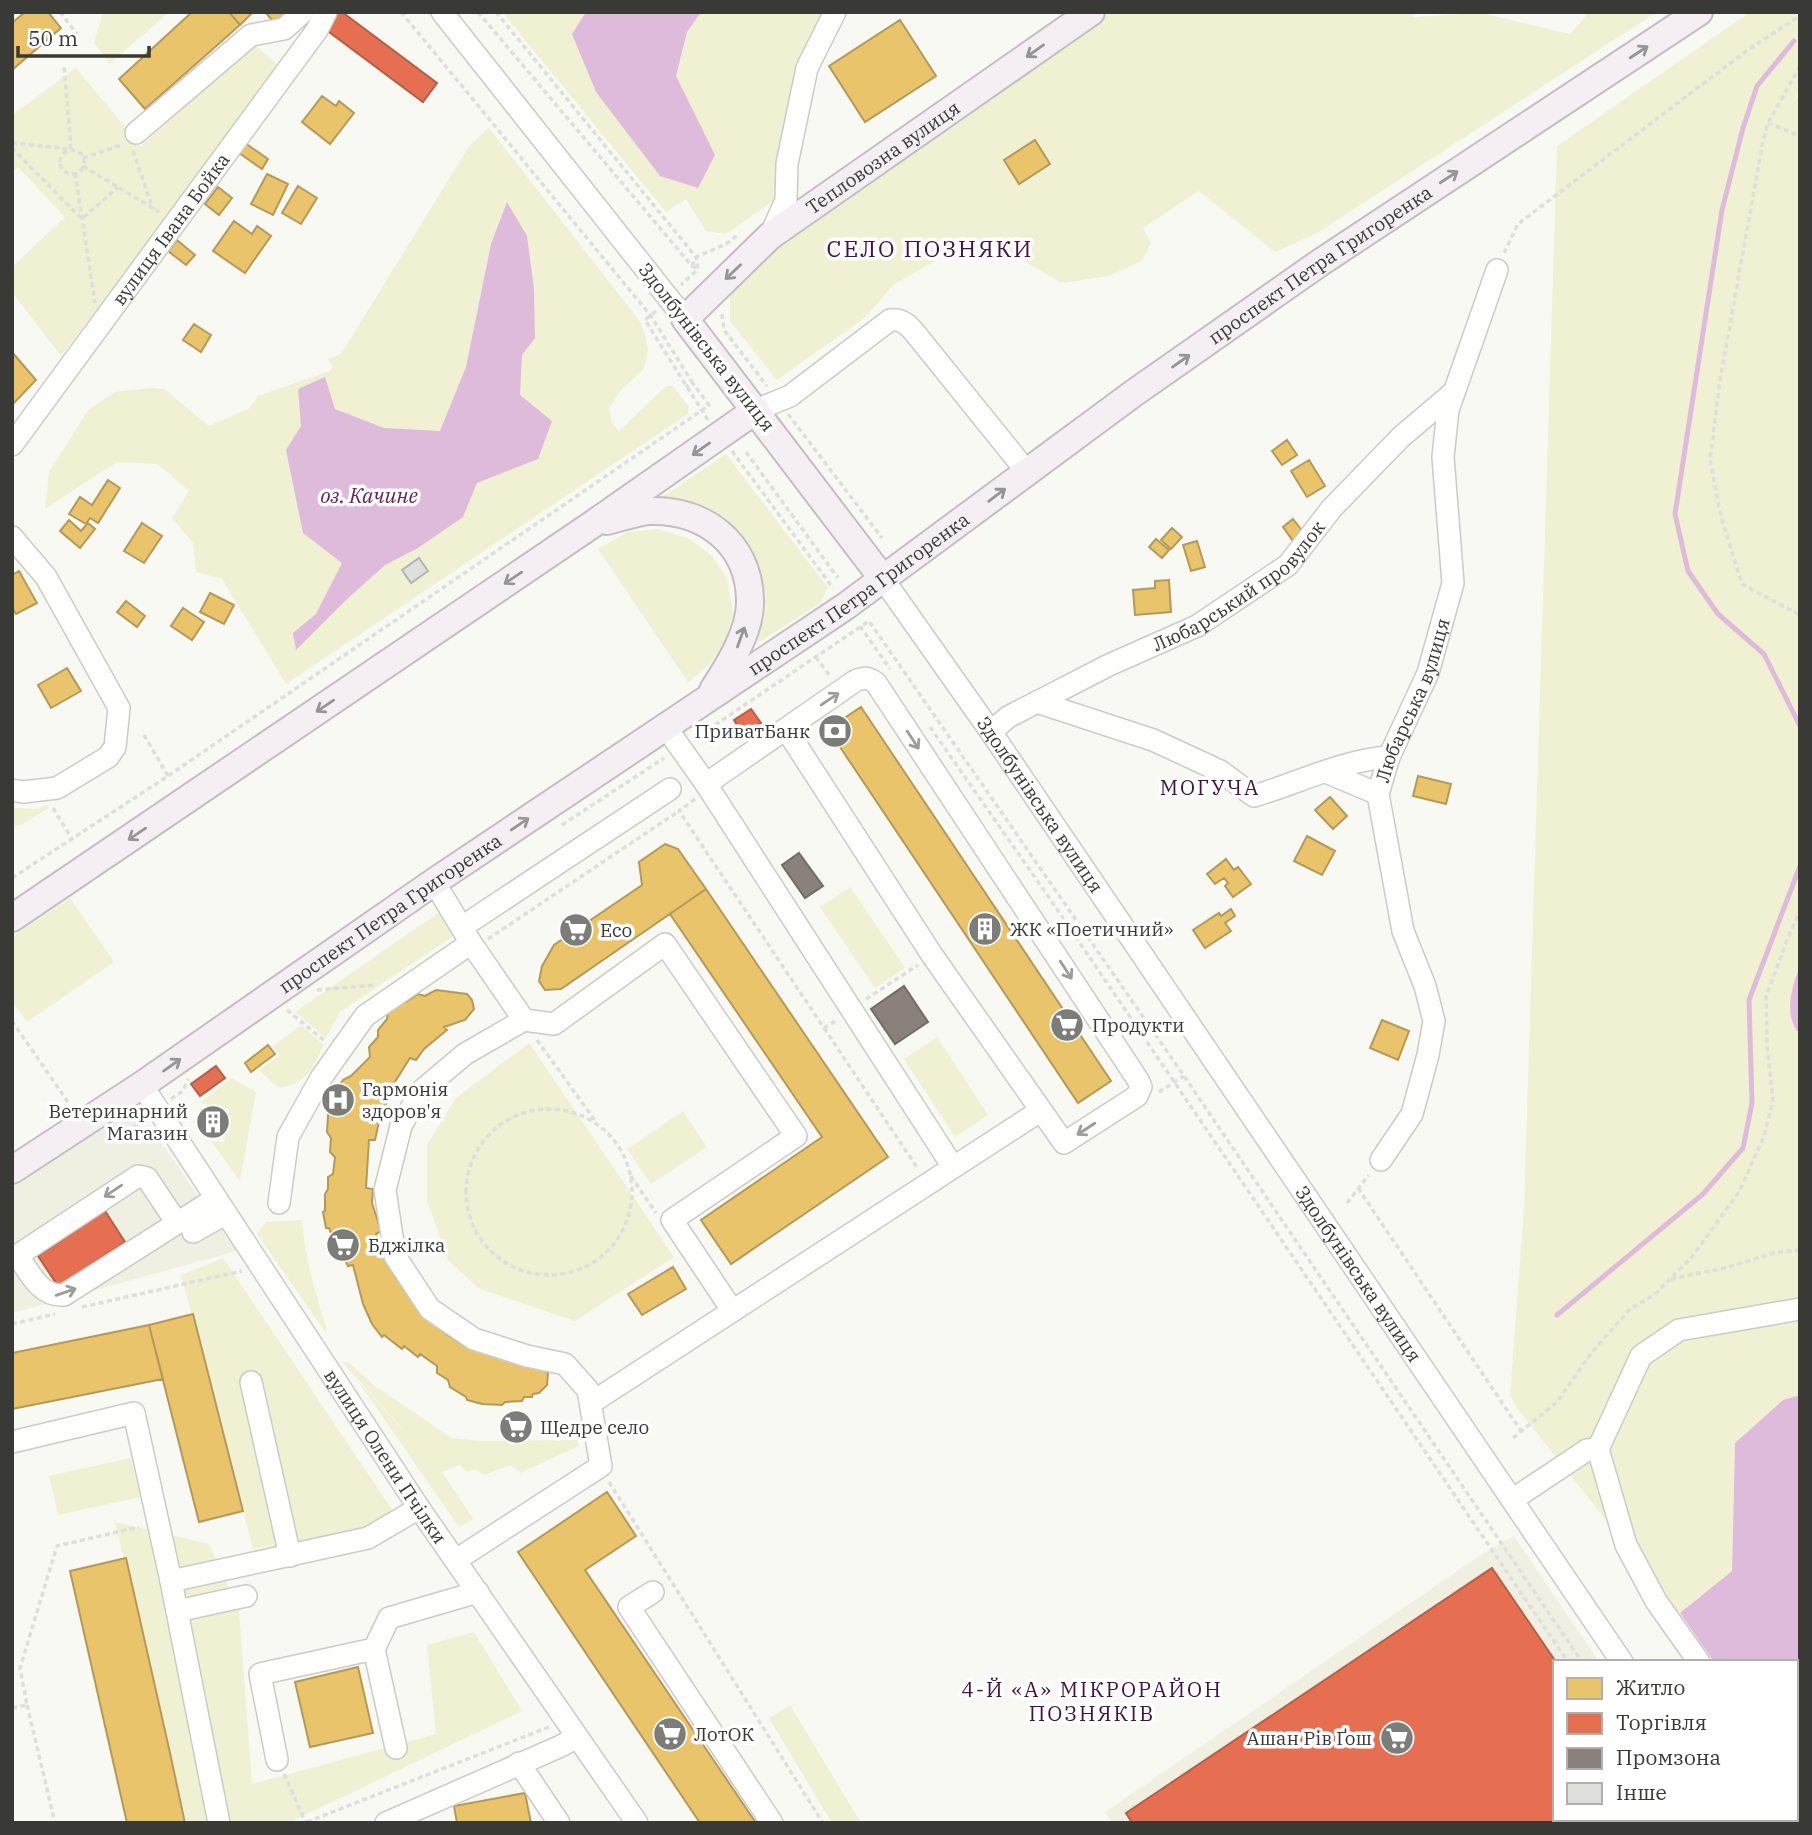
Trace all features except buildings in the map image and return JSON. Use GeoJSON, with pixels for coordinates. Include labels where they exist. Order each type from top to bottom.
{"type":"FeatureCollection","features":[{"type":"Feature","properties":{"kind":"main road","name":"Тепловозна вулиця"},"geometry":{"type":"LineString","coordinates":[[685,319],[758,233],[1091,12]]}},
{"type":"Feature","properties":{"kind":"main road","name":"проспект Петра Григоренка"},"geometry":{"type":"LineString","coordinates":[[12,1170],[142,1086],[434,882],[846,606],[1134,393],[1321,262],[1699,12]]}},
{"type":"Feature","properties":{"kind":"main road","name":"Здолбунівська вулиця"},"geometry":{"type":"LineString","coordinates":[[685,319],[767,405],[883,579]]}},
{"type":"Feature","properties":{"kind":"main road"},"geometry":{"type":"LineString","coordinates":[[12,918],[767,405]]}},
{"type":"Feature","properties":{"kind":"main road"},"geometry":{"type":"LineString","coordinates":[[590,526],[647,511],[685,513],[719,530],[734,548],[745,569],[751,602],[744,633],[732,661],[709,697]]}},
{"type":"Feature","properties":{"kind":"street"},"geometry":{"type":"LineString","coordinates":[[136,133],[251,35],[284,29],[303,12]]}},
{"type":"Feature","properties":{"kind":"street","name":"вулиця Івана Бойка"},"geometry":{"type":"LineString","coordinates":[[12,445],[317,30],[326,12]]}},
{"type":"Feature","properties":{"kind":"street","name":"Здолбунівська вулиця"},"geometry":{"type":"LineString","coordinates":[[442,12],[685,319]]}},
{"type":"Feature","properties":{"kind":"street"},"geometry":{"type":"LineString","coordinates":[[758,233],[786,200],[787,164],[807,68],[835,12]]}},
{"type":"Feature","properties":{"kind":"street","name":"Любарська вулиця"},"geometry":{"type":"LineString","coordinates":[[1381,1160],[1412,1114],[1429,1055],[1434,1021],[1403,931],[1378,793],[1389,757],[1429,673],[1453,583],[1443,457],[1448,410],[1497,270]]}},
{"type":"Feature","properties":{"kind":"street"},"geometry":{"type":"LineString","coordinates":[[767,405],[790,396],[890,320],[898,319],[908,324],[1027,472]]}},
{"type":"Feature","properties":{"kind":"street","name":"Любарський провулок"},"geometry":{"type":"LineString","coordinates":[[991,732],[1008,717],[1037,702],[1156,642],[1197,626],[1288,565],[1332,508],[1401,437],[1454,393]]}},
{"type":"Feature","properties":{"kind":"street"},"geometry":{"type":"LineString","coordinates":[[12,537],[46,577],[119,708],[115,747],[108,757],[57,788],[23,792],[12,790]]}},
{"type":"Feature","properties":{"kind":"street","name":"Здолбунівська вулиця"},"geometry":{"type":"LineString","coordinates":[[883,579],[991,732],[1621,1660]]}},
{"type":"Feature","properties":{"kind":"street"},"geometry":{"type":"LineString","coordinates":[[702,790],[786,729],[855,681],[862,678],[876,683],[1139,1086],[1137,1096],[1064,1143],[932,955],[786,729]]}},
{"type":"Feature","properties":{"kind":"street"},"geometry":{"type":"LineString","coordinates":[[1037,702],[1153,740],[1220,771],[1254,796],[1326,772],[1389,757]]}},
{"type":"Feature","properties":{"kind":"street"},"geometry":{"type":"LineString","coordinates":[[665,726],[702,790],[851,1010],[953,1167]]}},
{"type":"Feature","properties":{"kind":"street"},"geometry":{"type":"LineString","coordinates":[[1326,772],[1378,793]]}},
{"type":"Feature","properties":{"kind":"street"},"geometry":{"type":"LineString","coordinates":[[279,1203],[288,1136],[321,1078],[365,1016],[670,789]]}},
{"type":"Feature","properties":{"kind":"street"},"geometry":{"type":"LineString","coordinates":[[434,882],[524,1020]]}},
{"type":"Feature","properties":{"kind":"street"},"geometry":{"type":"LineString","coordinates":[[456,1560],[601,1466],[588,1391],[565,1364],[527,1356],[474,1339],[430,1309],[396,1256],[385,1190],[401,1126],[421,1092],[465,1054],[524,1020],[554,1024],[665,944],[796,1136],[672,1220],[732,1310]]}},
{"type":"Feature","properties":{"kind":"street","name":"вулиця Олени Пчілки"},"geometry":{"type":"LineString","coordinates":[[142,1086],[419,1508],[637,1823]]}},
{"type":"Feature","properties":{"kind":"street"},"geometry":{"type":"LineString","coordinates":[[591,1403],[1040,1111]]}},
{"type":"Feature","properties":{"kind":"street"},"geometry":{"type":"LineString","coordinates":[[185,1228],[147,1178],[138,1175],[15,1258],[43,1290],[55,1296],[64,1295],[185,1228],[220,1206]]}},
{"type":"Feature","properties":{"kind":"street"},"geometry":{"type":"LineString","coordinates":[[1698,1660],[1656,1601],[1626,1545],[1598,1449],[1641,1356],[1679,1330],[1800,1309]]}},
{"type":"Feature","properties":{"kind":"street"},"geometry":{"type":"LineString","coordinates":[[251,1382],[290,1556]]}},
{"type":"Feature","properties":{"kind":"street"},"geometry":{"type":"LineString","coordinates":[[12,1441],[134,1413],[171,1581],[219,1823]]}},
{"type":"Feature","properties":{"kind":"street"},"geometry":{"type":"LineString","coordinates":[[1512,1500],[1587,1450],[1598,1449]]}},
{"type":"Feature","properties":{"kind":"street"},"geometry":{"type":"LineString","coordinates":[[171,1581],[368,1538],[419,1508]]}},
{"type":"Feature","properties":{"kind":"street"},"geometry":{"type":"LineString","coordinates":[[396,1748],[374,1649],[388,1618],[478,1592]]}},
{"type":"Feature","properties":{"kind":"street"},"geometry":{"type":"LineString","coordinates":[[653,1592],[629,1606],[772,1823]]}},
{"type":"Feature","properties":{"kind":"street"},"geometry":{"type":"LineString","coordinates":[[177,1611],[246,1596]]}},
{"type":"Feature","properties":{"kind":"street"},"geometry":{"type":"LineString","coordinates":[[277,1760],[260,1674],[374,1649]]}},
{"type":"Feature","properties":{"kind":"street"},"geometry":{"type":"LineString","coordinates":[[386,1823],[576,1737]]}},
{"type":"Feature","properties":{"kind":"street"},"geometry":{"type":"LineString","coordinates":[[519,1763],[559,1823]]}},
{"type":"Feature","properties":{"kind":"path"},"geometry":{"type":"LineString","coordinates":[[60,12],[78,34]]}},
{"type":"Feature","properties":{"kind":"path"},"geometry":{"type":"LineString","coordinates":[[12,878],[168,776],[709,405],[651,316],[401,12]]}},
{"type":"Feature","properties":{"kind":"path"},"geometry":{"type":"LineString","coordinates":[[478,12],[698,269]]}},
{"type":"Feature","properties":{"kind":"path"},"geometry":{"type":"LineString","coordinates":[[496,12],[696,257],[698,269]]}},
{"type":"Feature","properties":{"kind":"path"},"geometry":{"type":"LineString","coordinates":[[1497,270],[1518,224],[1749,49],[1800,16]]}},
{"type":"Feature","properties":{"kind":"path"},"geometry":{"type":"LineString","coordinates":[[64,65],[71,149]]}},
{"type":"Feature","properties":{"kind":"path"},"geometry":{"type":"LineString","coordinates":[[1800,66],[1768,123],[1763,141],[1720,380],[1710,460],[1721,517],[1742,584],[1800,615]]}},
{"type":"Feature","properties":{"kind":"path"},"geometry":{"type":"LineString","coordinates":[[1768,123],[1800,136]]}},
{"type":"Feature","properties":{"kind":"path"},"geometry":{"type":"LineString","coordinates":[[83,158],[130,142],[153,209]]}},
{"type":"Feature","properties":{"kind":"path"},"geometry":{"type":"LineString","coordinates":[[12,145],[71,149],[79,152],[83,158],[83,166],[75,173]]}},
{"type":"Feature","properties":{"kind":"path"},"geometry":{"type":"LineString","coordinates":[[12,145],[82,219]]}},
{"type":"Feature","properties":{"kind":"path"},"geometry":{"type":"LineString","coordinates":[[71,149],[61,156],[60,164],[64,171],[75,173]]}},
{"type":"Feature","properties":{"kind":"path"},"geometry":{"type":"LineString","coordinates":[[83,166],[176,223]]}},
{"type":"Feature","properties":{"kind":"path"},"geometry":{"type":"LineString","coordinates":[[75,173],[99,328]]}},
{"type":"Feature","properties":{"kind":"path"},"geometry":{"type":"LineString","coordinates":[[82,219],[118,187]]}},
{"type":"Feature","properties":{"kind":"path"},"geometry":{"type":"LineString","coordinates":[[692,265],[696,257],[758,233]]}},
{"type":"Feature","properties":{"kind":"path"},"geometry":{"type":"LineString","coordinates":[[698,269],[645,320],[701,411],[897,679]]}},
{"type":"Feature","properties":{"kind":"path"},"geometry":{"type":"LineString","coordinates":[[723,309],[724,330],[767,405],[882,538]]}},
{"type":"Feature","properties":{"kind":"path"},"geometry":{"type":"LineString","coordinates":[[686,387],[692,382]]}},
{"type":"Feature","properties":{"kind":"path"},"geometry":{"type":"LineString","coordinates":[[746,452],[838,578]]}},
{"type":"Feature","properties":{"kind":"path"},"geometry":{"type":"LineString","coordinates":[[869,621],[1184,1076],[1581,1660]]}},
{"type":"Feature","properties":{"kind":"path"},"geometry":{"type":"LineString","coordinates":[[927,723],[1568,1660]]}},
{"type":"Feature","properties":{"kind":"path"},"geometry":{"type":"LineString","coordinates":[[145,735],[168,776]]}},
{"type":"Feature","properties":{"kind":"path"},"geometry":{"type":"LineString","coordinates":[[469,939],[679,811],[702,790]]}},
{"type":"Feature","properties":{"kind":"path"},"geometry":{"type":"LineString","coordinates":[[679,811],[927,1184]]}},
{"type":"Feature","properties":{"kind":"path"},"geometry":{"type":"LineString","coordinates":[[56,813],[72,839]]}},
{"type":"Feature","properties":{"kind":"path"},"geometry":{"type":"LineString","coordinates":[[1513,1438],[1557,1402],[1592,1352],[1630,1309],[1654,1295],[1691,1258],[1739,1192],[1764,1136],[1773,1101],[1767,1045],[1766,996],[1800,914]]}},
{"type":"Feature","properties":{"kind":"path"},"geometry":{"type":"LineString","coordinates":[[824,1028],[932,955]]}},
{"type":"Feature","properties":{"kind":"path"},"geometry":{"type":"LineString","coordinates":[[315,990],[377,985]]}},
{"type":"Feature","properties":{"kind":"path"},"geometry":{"type":"LineString","coordinates":[[287,1010],[339,1052]]}},
{"type":"Feature","properties":{"kind":"path"},"geometry":{"type":"LineString","coordinates":[[524,1020],[597,1124],[618,1145],[630,1174],[632,1194],[628,1220],[614,1245],[593,1264],[567,1274],[539,1275],[512,1267],[489,1250],[473,1227],[466,1199],[468,1171],[480,1146],[499,1125],[524,1112],[552,1108],[579,1115],[597,1124]]}},
{"type":"Feature","properties":{"kind":"path"},"geometry":{"type":"LineString","coordinates":[[1139,1086],[1153,1096],[1184,1076]]}},
{"type":"Feature","properties":{"kind":"path"},"geometry":{"type":"LineString","coordinates":[[1347,1203],[1381,1160]]}},
{"type":"Feature","properties":{"kind":"path"},"geometry":{"type":"LineString","coordinates":[[1358,1188],[1521,1431]]}},
{"type":"Feature","properties":{"kind":"path"},"geometry":{"type":"LineString","coordinates":[[1669,1280],[1729,1267],[1777,1252],[1800,1250]]}},
{"type":"Feature","properties":{"kind":"path"},"geometry":{"type":"LineString","coordinates":[[80,1308],[261,1267]]}},
{"type":"Feature","properties":{"kind":"path"},"geometry":{"type":"LineString","coordinates":[[12,1324],[66,1311]]}},
{"type":"Feature","properties":{"kind":"path"},"geometry":{"type":"LineString","coordinates":[[607,1479],[823,1823]]}},
{"type":"Feature","properties":{"kind":"path"},"geometry":{"type":"LineString","coordinates":[[55,1823],[20,1668],[57,1546],[158,1522]]}},
{"type":"Feature","properties":{"kind":"path"},"geometry":{"type":"LineString","coordinates":[[12,1708],[27,1704]]}},
{"type":"Feature","properties":{"kind":"path"},"geometry":{"type":"LineString","coordinates":[[277,1760],[307,1823],[549,1727]]}},
{"type":"Feature","properties":{"kind":"shaded area"},"geometry":{"type":"Polygon","coordinates":[[[125,1116],[140,1117],[149,1125],[237,1251],[12,1313],[12,1187],[110,1122],[125,1116]]]}},
{"type":"Feature","properties":{"kind":"shaded area","name":"Ашан Рів Ґош"},"geometry":{"type":"Polygon","coordinates":[[[1514,1536],[1598,1660],[1553,1660],[1553,1821],[1709,1823],[1112,1823],[1105,1812],[1482,1554],[1514,1536]]]}},
{"type":"Feature","properties":{"kind":"green space"},"geometry":{"type":"Polygon","coordinates":[[[103,12],[169,12],[110,64],[94,43],[103,12]]]}},
{"type":"Feature","properties":{"kind":"green space"},"geometry":{"type":"Polygon","coordinates":[[[502,12],[822,12],[819,25],[795,65],[781,139],[779,197],[726,234],[706,231],[686,199],[666,212],[502,12]]]}},
{"type":"Feature","properties":{"kind":"green space"},"geometry":{"type":"Polygon","coordinates":[[[1112,12],[1410,12],[1414,17],[1481,13],[1570,34],[1589,12],[1657,12],[1319,232],[1275,252],[1199,191],[1143,228],[1151,243],[1142,261],[1109,276],[1062,283],[994,244],[956,249],[893,285],[866,317],[777,380],[730,321],[730,289],[766,250],[949,120],[1112,12]]]}},
{"type":"Feature","properties":{"kind":"green space"},"geometry":{"type":"Polygon","coordinates":[[[1750,12],[1800,12],[1800,89],[1795,98],[1800,99],[1800,966],[1792,990],[1791,1016],[1797,1031],[1800,1031],[1800,1395],[1783,1400],[1735,1443],[1732,1571],[1680,1613],[1516,1407],[1510,1395],[1524,1209],[1557,146],[1750,12]]]}},
{"type":"Feature","properties":{"kind":"green space"},"geometry":{"type":"Polygon","coordinates":[[[255,45],[281,68],[61,356],[12,292],[12,267],[65,217],[18,167],[12,172],[12,115],[76,68],[141,146],[255,45]]]}},
{"type":"Feature","properties":{"kind":"green space"},"geometry":{"type":"Polygon","coordinates":[[[489,128],[642,324],[648,349],[644,369],[620,391],[609,409],[612,423],[619,431],[666,386],[673,386],[689,407],[688,414],[286,684],[222,579],[196,572],[193,543],[172,518],[189,491],[158,464],[117,462],[45,509],[49,472],[89,409],[115,392],[164,389],[209,426],[250,408],[258,396],[330,371],[333,367],[328,359],[341,354],[470,145],[489,128]]]}},
{"type":"Feature","properties":{"kind":"green space"},"geometry":{"type":"Polygon","coordinates":[[[726,454],[828,588],[820,603],[755,645],[764,614],[761,588],[743,541],[728,523],[707,510],[688,502],[659,499],[726,454]]]}},
{"type":"Feature","properties":{"kind":"green space"},"geometry":{"type":"Polygon","coordinates":[[[658,529],[690,539],[713,557],[727,579],[733,611],[727,637],[711,663],[688,682],[598,549],[627,532],[658,529]]]}},
{"type":"Feature","properties":{"kind":"green space"},"geometry":{"type":"Polygon","coordinates":[[[48,804],[49,808],[21,825],[12,827],[12,808],[38,809],[48,804]]]}},
{"type":"Feature","properties":{"kind":"green space"},"geometry":{"type":"Polygon","coordinates":[[[850,887],[905,968],[875,988],[820,907],[850,887]]]}},
{"type":"Feature","properties":{"kind":"green space"},"geometry":{"type":"Polygon","coordinates":[[[70,898],[114,962],[27,1022],[12,1001],[12,937],[70,898]]]}},
{"type":"Feature","properties":{"kind":"green space"},"geometry":{"type":"Polygon","coordinates":[[[441,911],[455,935],[340,1012],[326,1038],[295,1012],[441,911]]]}},
{"type":"Feature","properties":{"kind":"green space"},"geometry":{"type":"Polygon","coordinates":[[[301,1025],[324,1045],[308,1074],[297,1082],[279,1088],[259,1070],[279,1055],[272,1047],[301,1025]]]}},
{"type":"Feature","properties":{"kind":"green space"},"geometry":{"type":"Polygon","coordinates":[[[937,1037],[988,1115],[955,1137],[904,1059],[937,1037]]]}},
{"type":"Feature","properties":{"kind":"green space"},"geometry":{"type":"Polygon","coordinates":[[[529,1043],[674,1257],[575,1321],[478,1288],[448,1260],[427,1201],[427,1145],[456,1098],[529,1043]]]}},
{"type":"Feature","properties":{"kind":"green space"},"geometry":{"type":"Polygon","coordinates":[[[231,1078],[256,1092],[240,1181],[211,1141],[224,1142],[229,1109],[200,1103],[231,1078]]]}},
{"type":"Feature","properties":{"kind":"green space"},"geometry":{"type":"Polygon","coordinates":[[[683,1111],[707,1147],[651,1184],[627,1149],[683,1111]]]}},
{"type":"Feature","properties":{"kind":"green space"},"geometry":{"type":"Polygon","coordinates":[[[302,1220],[308,1261],[326,1333],[257,1234],[266,1222],[302,1220]]]}},
{"type":"Feature","properties":{"kind":"green space"},"geometry":{"type":"Polygon","coordinates":[[[223,1258],[393,1511],[369,1529],[253,1549],[181,1275],[223,1258]]]}},
{"type":"Feature","properties":{"kind":"green space"},"geometry":{"type":"Polygon","coordinates":[[[348,1362],[374,1385],[451,1438],[483,1441],[577,1440],[579,1446],[520,1473],[511,1465],[484,1475],[475,1469],[467,1472],[460,1465],[442,1472],[473,1519],[459,1527],[357,1380],[425,1453],[343,1363],[348,1362]]]}},
{"type":"Feature","properties":{"kind":"green space"},"geometry":{"type":"Polygon","coordinates":[[[131,1458],[140,1497],[58,1515],[49,1476],[131,1458]]]}},
{"type":"Feature","properties":{"kind":"green space"},"geometry":{"type":"Polygon","coordinates":[[[115,1522],[209,1544],[239,1610],[252,1784],[436,1734],[427,1645],[474,1632],[522,1711],[288,1823],[187,1823],[115,1522]]]}},
{"type":"Feature","properties":{"kind":"green space"},"geometry":{"type":"Polygon","coordinates":[[[790,1705],[861,1823],[832,1823],[769,1718],[790,1705]]]}},
{"type":"Feature","properties":{"kind":"water"},"geometry":{"type":"Polygon","coordinates":[[[586,12],[701,12],[687,32],[676,76],[715,155],[698,188],[660,176],[596,92],[572,34],[586,12]]]}},
{"type":"Feature","properties":{"kind":"water","name":"оз. Качине"},"geometry":{"type":"Polygon","coordinates":[[[507,202],[527,236],[534,289],[535,338],[522,355],[520,395],[552,421],[538,459],[477,483],[463,517],[418,548],[385,565],[296,650],[293,633],[316,614],[342,563],[303,533],[286,450],[301,426],[298,389],[325,377],[335,409],[384,428],[440,431],[466,367],[491,244],[507,202]]]}},
{"type":"Feature","properties":{"kind":"water"},"geometry":{"type":"Polygon","coordinates":[[[1800,966],[1800,1031],[1797,1031],[1790,1008],[1792,990],[1800,966]]]}},
{"type":"Feature","properties":{"kind":"water"},"geometry":{"type":"Polygon","coordinates":[[[1800,1395],[1800,1784],[1798,1660],[1713,1660],[1680,1613],[1732,1571],[1735,1443],[1783,1400],[1800,1395]]]}},
{"type":"Feature","properties":{"kind":"waterway"},"geometry":{"type":"LineString","coordinates":[[1794,41],[1757,86],[1722,210],[1675,514],[1688,571],[1718,614],[1764,654],[1800,726]]}},
{"type":"Feature","properties":{"kind":"waterway"},"geometry":{"type":"LineString","coordinates":[[1557,1315],[1703,1194],[1743,1148],[1752,1103],[1749,1000],[1800,866]]}},
{"type":"Feature","properties":{"kind":"place","name":"ПриватБанк"},"geometry":{"type":"Point","coordinates":[835,731]}},
{"type":"Feature","properties":{"kind":"place","name":"ЖК «Поетичний»"},"geometry":{"type":"Point","coordinates":[985,929]}},
{"type":"Feature","properties":{"kind":"place","name":"Eco"},"geometry":{"type":"Point","coordinates":[576,930]}},
{"type":"Feature","properties":{"kind":"place","name":"Продукти"},"geometry":{"type":"Point","coordinates":[1067,1025]}},
{"type":"Feature","properties":{"kind":"place","name":"Гармонія здоров'я"},"geometry":{"type":"Point","coordinates":[338,1100]}},
{"type":"Feature","properties":{"kind":"place","name":"Ветеринарний Магазин"},"geometry":{"type":"Point","coordinates":[213,1122]}},
{"type":"Feature","properties":{"kind":"place","name":"Бджілка"},"geometry":{"type":"Point","coordinates":[343,1245]}},
{"type":"Feature","properties":{"kind":"place","name":"Щедре село"},"geometry":{"type":"Point","coordinates":[516,1427]}},
{"type":"Feature","properties":{"kind":"place","name":"ЛотОК"},"geometry":{"type":"Point","coordinates":[670,1734]}},
{"type":"Feature","properties":{"kind":"place","name":"Ашан Рів Ґош"},"geometry":{"type":"Point","coordinates":[1397,1738]}},
{"type":"Feature","properties":{"kind":"district","name":"СЕЛО ПОЗНЯКИ"},"geometry":{"type":"Point","coordinates":[930,248]}},
{"type":"Feature","properties":{"kind":"district","name":"МОГУЧА"},"geometry":{"type":"Point","coordinates":[1210,787]}},
{"type":"Feature","properties":{"kind":"district","name":"4-Й «А» МІКРОРАЙОН ПОЗНЯКІВ"},"geometry":{"type":"Point","coordinates":[1092,1701]}}]}
